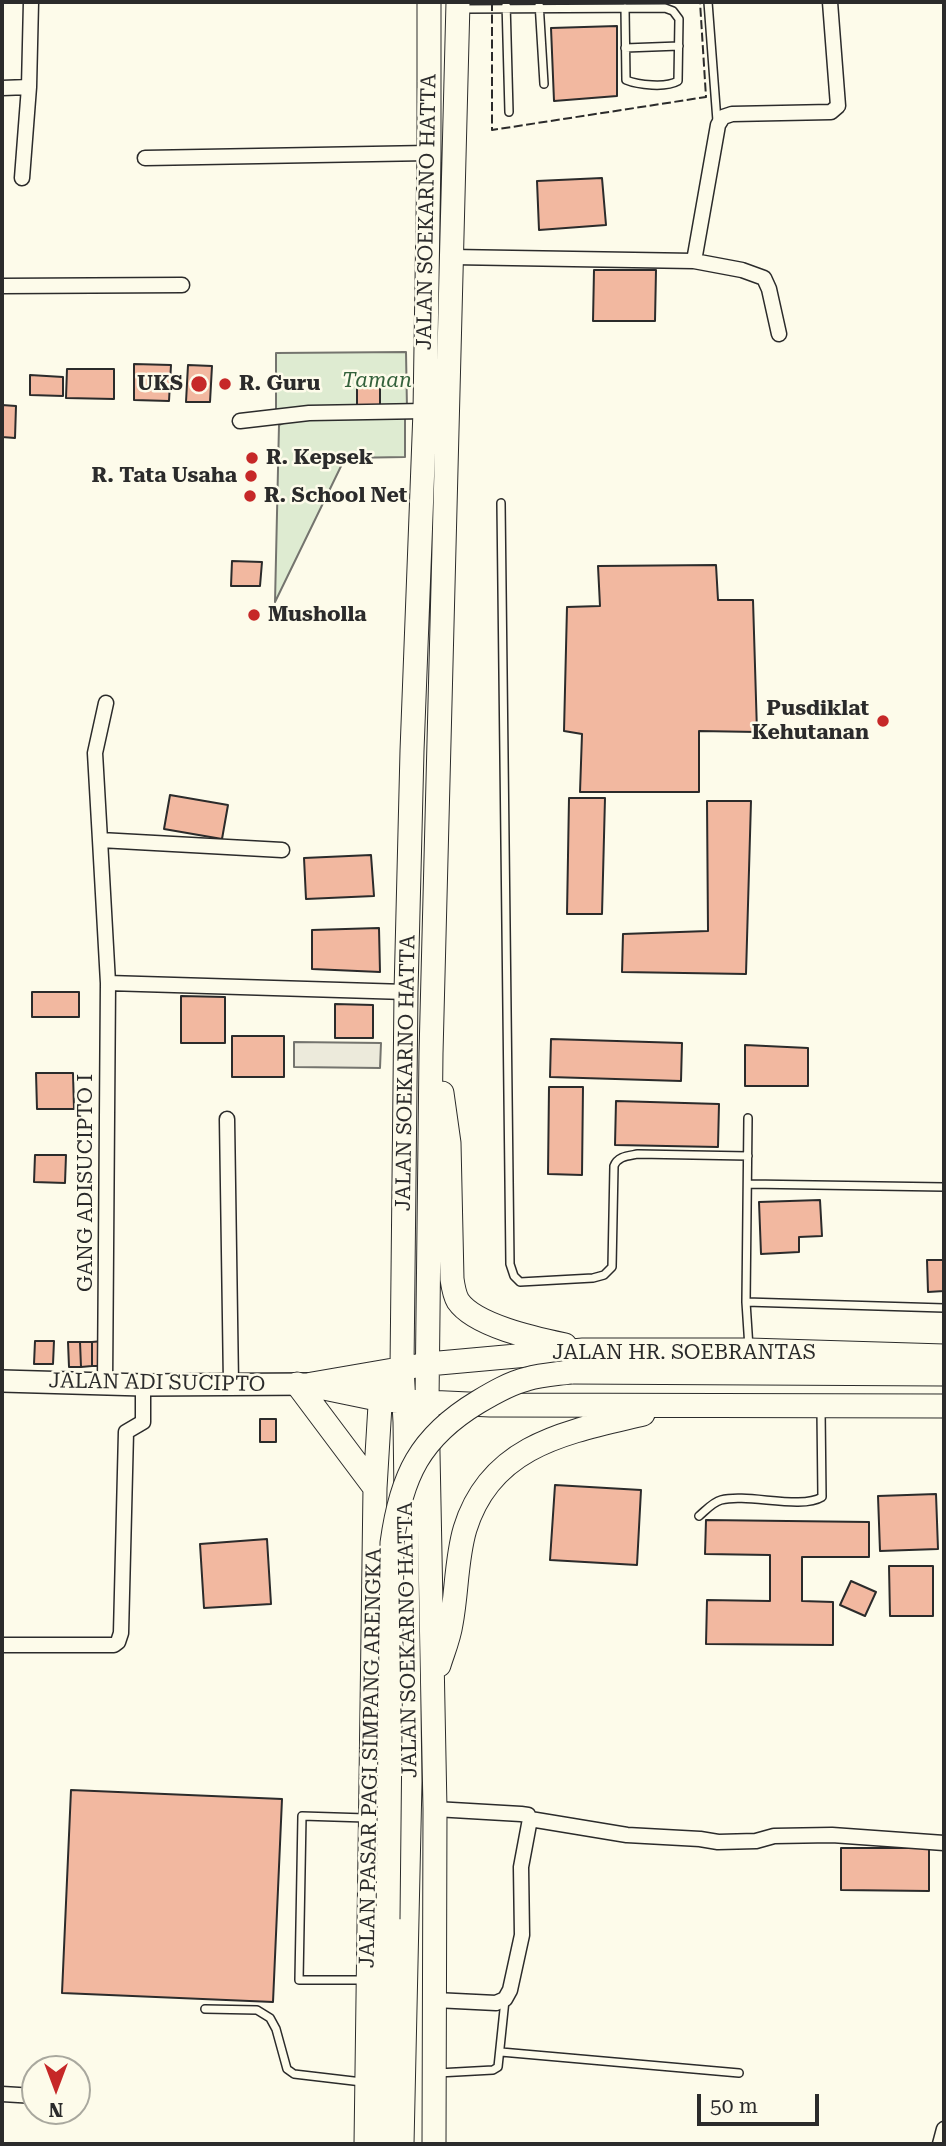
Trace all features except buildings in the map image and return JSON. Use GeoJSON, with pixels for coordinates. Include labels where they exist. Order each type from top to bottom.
{"type":"FeatureCollection","features":[{"type":"Feature","properties":{"kind":"main road","name":"JALAN SOEKARNO HATTA"},"geometry":{"type":"LineString","coordinates":[[402,2144],[410,1782],[392,1370],[425,411],[429,2]]}},
{"type":"Feature","properties":{"kind":"main road","name":"JALAN SOEKARNO HATTA"},"geometry":{"type":"LineString","coordinates":[[434,2144],[435,1809],[427,1402],[431,1053],[458,6]]}},
{"type":"Feature","properties":{"kind":"main road"},"geometry":{"type":"LineString","coordinates":[[421,525],[446,524]]}},
{"type":"Feature","properties":{"kind":"main road"},"geometry":{"type":"LineString","coordinates":[[431,1053],[442,1090],[449,1143],[452,1279],[458,1301],[479,1317],[511,1332],[583,1350]]}},
{"type":"Feature","properties":{"kind":"main road","name":"JALAN HR. SOEBRANTAS"},"geometry":{"type":"LineString","coordinates":[[392,1370],[428,1364],[583,1350],[749,1350],[944,1356]]}},
{"type":"Feature","properties":{"kind":"main road","name":"JALAN ADI SUCIPTO"},"geometry":{"type":"LineString","coordinates":[[2,1381],[143,1385],[305,1384],[392,1370]]}},
{"type":"Feature","properties":{"kind":"main road"},"geometry":{"type":"LineString","coordinates":[[385,2144],[392,1543],[401,1496],[422,1451],[449,1420],[490,1395],[526,1379],[570,1372],[944,1374]]}},
{"type":"Feature","properties":{"kind":"main road"},"geometry":{"type":"LineString","coordinates":[[305,1384],[375,1488]]}},
{"type":"Feature","properties":{"kind":"main road","name":"JALAN ADI SUCIPTO"},"geometry":{"type":"LineString","coordinates":[[305,1384],[335,1392],[393,1401]]}},
{"type":"Feature","properties":{"kind":"main road"},"geometry":{"type":"LineString","coordinates":[[393,1401],[490,1405],[944,1406]]}},
{"type":"Feature","properties":{"kind":"main road","name":"JALAN PASAR PAGI SIMPANG ARENGKA"},"geometry":{"type":"LineString","coordinates":[[366,2144],[375,1488],[393,1401]]}},
{"type":"Feature","properties":{"kind":"main road"},"geometry":{"type":"LineString","coordinates":[[432,1687],[451,1627],[465,1530],[478,1497],[502,1467],[532,1447],[573,1430],[680,1405]]}},
{"type":"Feature","properties":{"kind":"street"},"geometry":{"type":"LineString","coordinates":[[22,178],[29,87],[31,2]]}},
{"type":"Feature","properties":{"kind":"street"},"geometry":{"type":"LineString","coordinates":[[694,261],[718,125],[723,117],[732,114],[835,110],[838,101],[830,2]]}},
{"type":"Feature","properties":{"kind":"street"},"geometry":{"type":"LineString","coordinates":[[2,88],[29,87]]}},
{"type":"Feature","properties":{"kind":"street"},"geometry":{"type":"LineString","coordinates":[[145,158],[429,153]]}},
{"type":"Feature","properties":{"kind":"street"},"geometry":{"type":"LineString","coordinates":[[452,257],[694,261],[742,270],[764,278],[779,334]]}},
{"type":"Feature","properties":{"kind":"street"},"geometry":{"type":"LineString","coordinates":[[2,286],[182,285]]}},
{"type":"Feature","properties":{"kind":"street"},"geometry":{"type":"LineString","coordinates":[[240,421],[309,413],[425,411]]}},
{"type":"Feature","properties":{"kind":"street","name":"GANG ADISUCIPTO I"},"geometry":{"type":"LineString","coordinates":[[105,1383],[108,983],[95,753],[106,703]]}},
{"type":"Feature","properties":{"kind":"street"},"geometry":{"type":"LineString","coordinates":[[100,840],[282,850]]}},
{"type":"Feature","properties":{"kind":"street"},"geometry":{"type":"LineString","coordinates":[[108,983],[406,992]]}},
{"type":"Feature","properties":{"kind":"street"},"geometry":{"type":"LineString","coordinates":[[227,1119],[231,1384]]}},
{"type":"Feature","properties":{"kind":"street"},"geometry":{"type":"LineString","coordinates":[[2,1645],[118,1643],[121,1633],[126,1432],[143,1422],[143,1385]]}},
{"type":"Feature","properties":{"kind":"street"},"geometry":{"type":"LineString","coordinates":[[435,1809],[520,1814],[528,1815],[530,1819],[627,1835],[718,1842],[756,1841],[774,1836],[832,1835],[944,1843]]}},
{"type":"Feature","properties":{"kind":"street"},"geometry":{"type":"LineString","coordinates":[[435,2000],[496,2003],[505,2000],[510,1990],[522,1935],[521,1867],[530,1819]]}},
{"type":"Feature","properties":{"kind":"street"},"geometry":{"type":"LineString","coordinates":[[2,2094],[21,2095]]}},
{"type":"Feature","properties":{"kind":"street"},"geometry":{"type":"LineString","coordinates":[[940,2144],[944,2129]]}},
{"type":"Feature","properties":{"kind":"lane"},"geometry":{"type":"LineString","coordinates":[[708,2],[718,125]]}},
{"type":"Feature","properties":{"kind":"lane"},"geometry":{"type":"LineString","coordinates":[[505,5],[509,112]]}},
{"type":"Feature","properties":{"kind":"lane"},"geometry":{"type":"LineString","coordinates":[[540,5],[544,84]]}},
{"type":"Feature","properties":{"kind":"lane"},"geometry":{"type":"LineString","coordinates":[[458,6],[666,8],[673,11],[679,19],[678,80],[672,84],[636,83],[626,80],[625,8]]}},
{"type":"Feature","properties":{"kind":"lane"},"geometry":{"type":"LineString","coordinates":[[625,47],[679,46]]}},
{"type":"Feature","properties":{"kind":"lane"},"geometry":{"type":"LineString","coordinates":[[501,503],[510,1264],[514,1276],[520,1282],[593,1278],[604,1275],[612,1267],[614,1166],[616,1161],[624,1156],[748,1156]]}},
{"type":"Feature","properties":{"kind":"lane"},"geometry":{"type":"LineString","coordinates":[[748,1118],[746,1302],[749,1350]]}},
{"type":"Feature","properties":{"kind":"lane"},"geometry":{"type":"LineString","coordinates":[[749,1184],[944,1187]]}},
{"type":"Feature","properties":{"kind":"lane"},"geometry":{"type":"LineString","coordinates":[[746,1302],[944,1308]]}},
{"type":"Feature","properties":{"kind":"lane"},"geometry":{"type":"LineString","coordinates":[[699,1516],[713,1504],[726,1499],[818,1500],[822,1497],[821,1405]]}},
{"type":"Feature","properties":{"kind":"lane"},"geometry":{"type":"LineString","coordinates":[[368,1980],[299,1980],[302,1816],[370,1818]]}},
{"type":"Feature","properties":{"kind":"lane"},"geometry":{"type":"LineString","coordinates":[[435,2073],[493,2070],[498,2067],[505,2000]]}},
{"type":"Feature","properties":{"kind":"lane"},"geometry":{"type":"LineString","coordinates":[[205,2009],[257,2010],[270,2018],[276,2029],[287,2069],[294,2074],[366,2082]]}},
{"type":"Feature","properties":{"kind":"lane"},"geometry":{"type":"LineString","coordinates":[[501,2052],[739,2073]]}},
{"type":"Feature","properties":{"kind":"green space","name":"Taman"},"geometry":{"type":"Polygon","coordinates":[[[406,352],[407,409],[276,415],[276,353],[406,352]]]}},
{"type":"Feature","properties":{"kind":"green space","name":"Taman"},"geometry":{"type":"Polygon","coordinates":[[[299,416],[405,417],[405,457],[345,458],[275,602],[279,425],[299,416]]]}},
{"type":"Feature","properties":{"kind":"shaded area"},"geometry":{"type":"Polygon","coordinates":[[[294,1042],[381,1043],[380,1068],[294,1067],[294,1042]]]}},
{"type":"Feature","properties":{"kind":"fence"},"geometry":{"type":"LineString","coordinates":[[492,2],[492,130],[706,97],[700,2]]}},
{"type":"Feature","properties":{"kind":"place","name":"UKS"},"geometry":{"type":"Point","coordinates":[199,384]}},
{"type":"Feature","properties":{"kind":"place","name":"R. Guru"},"geometry":{"type":"Point","coordinates":[225,384]}},
{"type":"Feature","properties":{"kind":"place","name":"R. Kepsek"},"geometry":{"type":"Point","coordinates":[252,458]}},
{"type":"Feature","properties":{"kind":"place","name":"R. Tata Usaha"},"geometry":{"type":"Point","coordinates":[251,476]}},
{"type":"Feature","properties":{"kind":"place","name":"R. School Net"},"geometry":{"type":"Point","coordinates":[250,496]}},
{"type":"Feature","properties":{"kind":"place","name":"Musholla"},"geometry":{"type":"Point","coordinates":[254,615]}},
{"type":"Feature","properties":{"kind":"place","name":"Pusdiklat Kehutanan"},"geometry":{"type":"Point","coordinates":[883,721]}}]}
